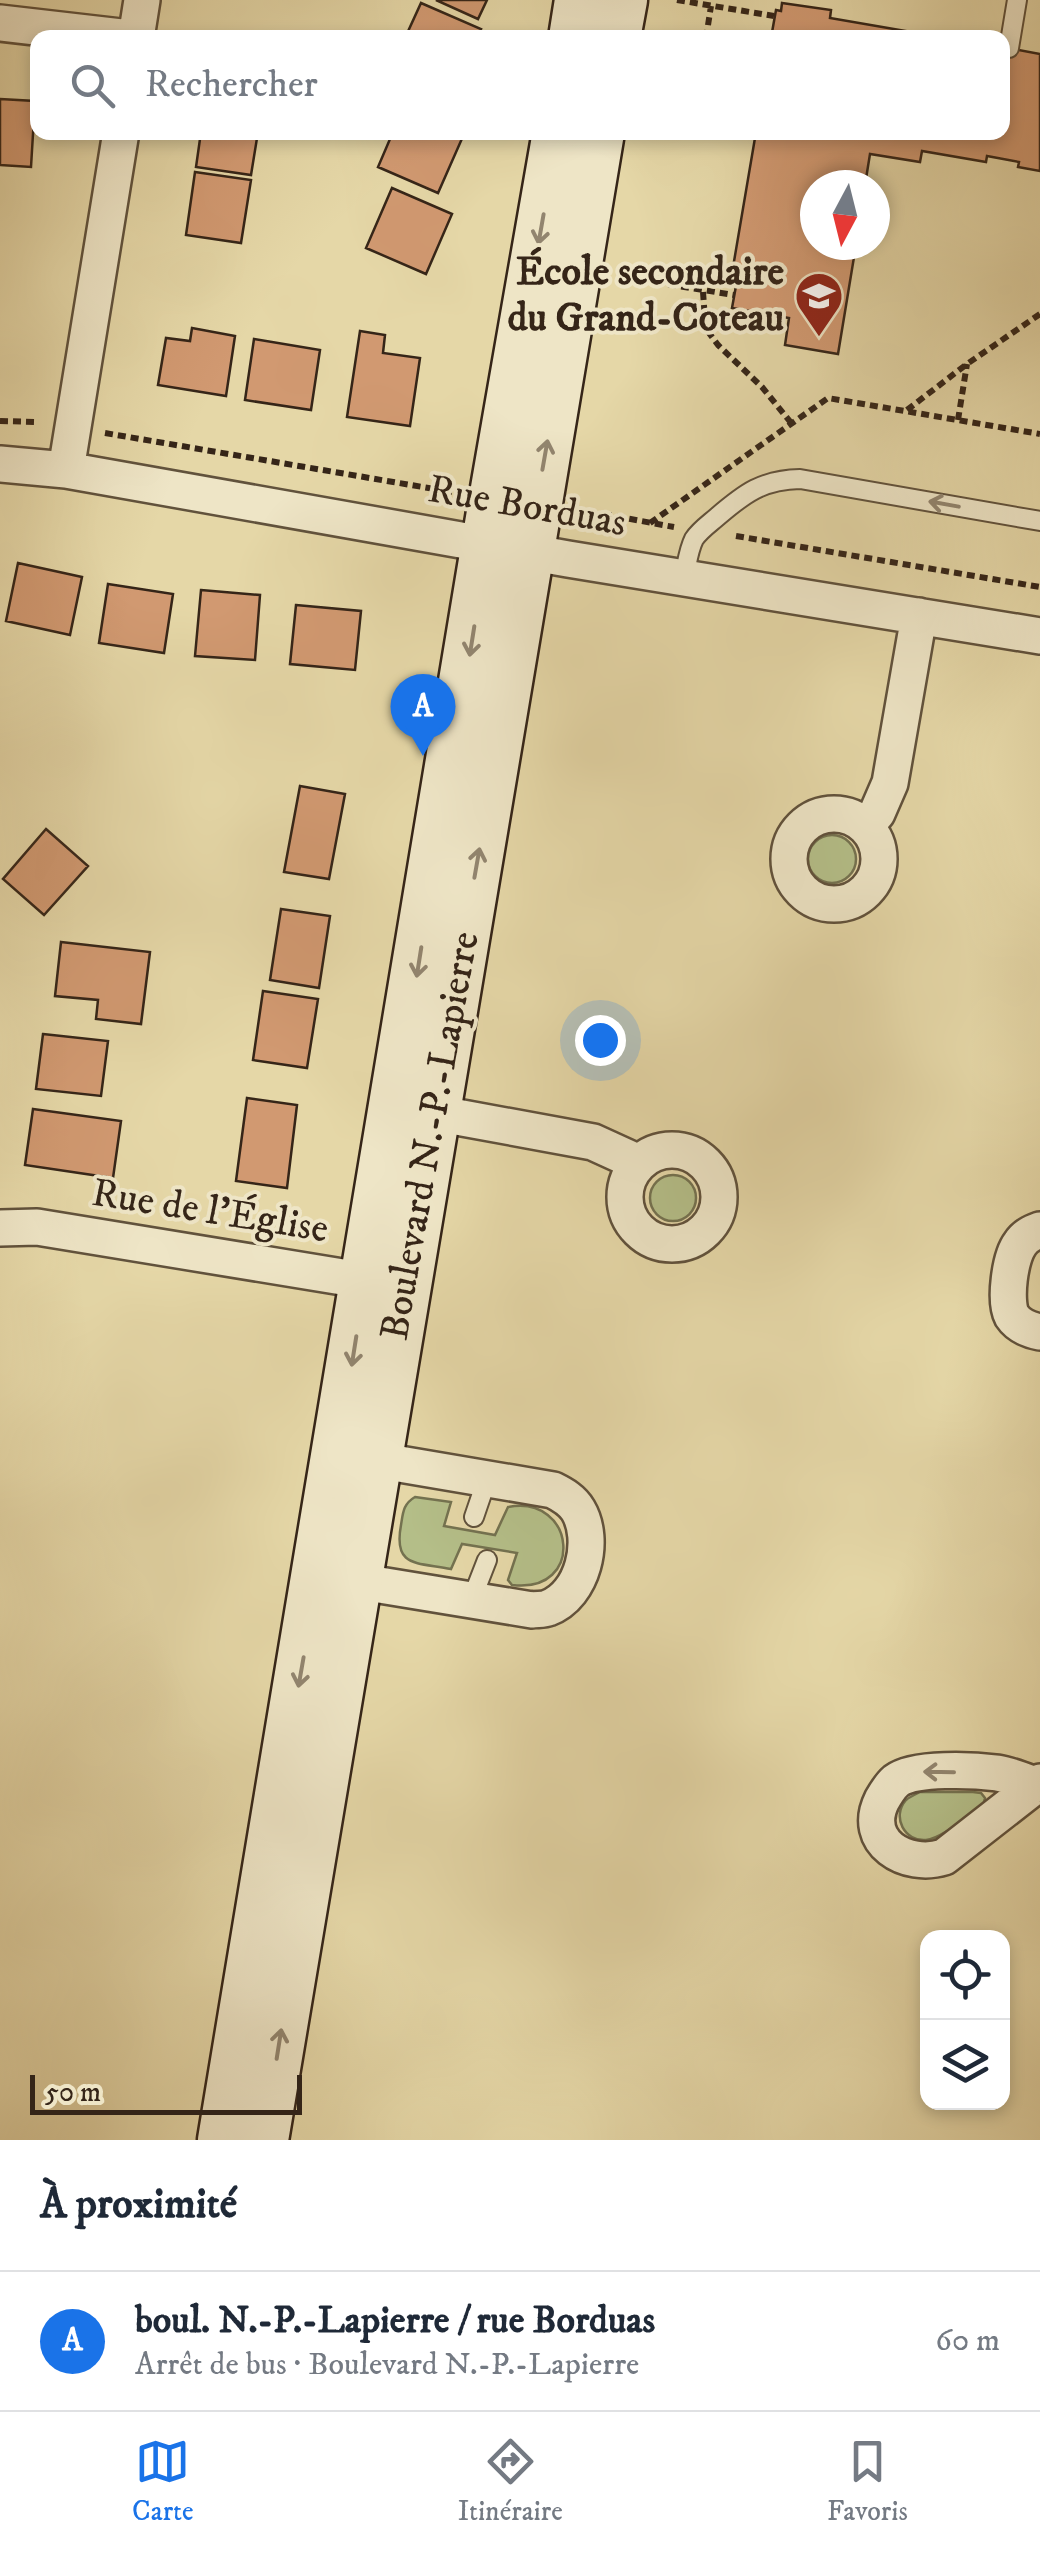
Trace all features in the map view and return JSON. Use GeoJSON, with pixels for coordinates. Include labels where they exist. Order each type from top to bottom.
{"type":"FeatureCollection","features":[{"type":"Feature","properties":{"kind":"street"},"geometry":{"type":"LineString","coordinates":[[135,30],[142,0]]}},
{"type":"Feature","properties":{"kind":"street"},"geometry":{"type":"LineString","coordinates":[[575,30],[580,0]]}},
{"type":"Feature","properties":{"kind":"street"},"geometry":{"type":"LineString","coordinates":[[616,30],[622,0]]}},
{"type":"Feature","properties":{"kind":"street"},"geometry":{"type":"LineString","coordinates":[[0,23],[62,30]]}},
{"type":"Feature","properties":{"kind":"street"},"geometry":{"type":"LineString","coordinates":[[66,470],[120,140]]}},
{"type":"Feature","properties":{"kind":"street","name":"Boulevard N.-P.-Lapierre"},"geometry":{"type":"LineString","coordinates":[[337,1578],[376,1460],[386,1284],[435,1113],[557,140]]}},
{"type":"Feature","properties":{"kind":"street","name":"Boulevard N.-P.-Lapierre"},"geometry":{"type":"LineString","coordinates":[[242,2139],[508,548],[598,140]]}},
{"type":"Feature","properties":{"kind":"street","name":"Rue Borduas"},"geometry":{"type":"LineString","coordinates":[[0,464],[66,470],[1040,636]]}},
{"type":"Feature","properties":{"kind":"street"},"geometry":{"type":"LineString","coordinates":[[866,826],[877,813],[890,783],[919,616]]}},
{"type":"Feature","properties":{"kind":"street"},"geometry":{"type":"LineString","coordinates":[[435,1113],[593,1142],[639,1163]]}},
{"type":"Feature","properties":{"kind":"street","name":"Rue de l'Église"},"geometry":{"type":"LineString","coordinates":[[0,1228],[48,1229],[386,1284]]}},
{"type":"Feature","properties":{"kind":"street"},"geometry":{"type":"LineString","coordinates":[[1040,1230],[1026,1237],[1017,1248],[1009,1302],[1014,1319],[1040,1332]]}},
{"type":"Feature","properties":{"kind":"street"},"geometry":{"type":"LineString","coordinates":[[337,1578],[532,1610],[548,1608],[562,1598],[582,1569],[584,1524],[578,1508],[553,1490],[376,1460]]}},
{"type":"Feature","properties":{"kind":"lane"},"geometry":{"type":"LineString","coordinates":[[1010,42],[1017,0]]}},
{"type":"Feature","properties":{"kind":"lane"},"geometry":{"type":"LineString","coordinates":[[684,578],[689,552],[701,530],[744,494],[783,479],[1040,521]]}},
{"type":"Feature","properties":{"kind":"lane"},"geometry":{"type":"LineString","coordinates":[[474,1517],[487,1479]]}},
{"type":"Feature","properties":{"kind":"lane"},"geometry":{"type":"LineString","coordinates":[[471,1600],[487,1560]]}},
{"type":"Feature","properties":{"kind":"path"},"geometry":{"type":"LineString","coordinates":[[678,0],[774,16]]}},
{"type":"Feature","properties":{"kind":"path"},"geometry":{"type":"LineString","coordinates":[[707,30],[711,6]]}},
{"type":"Feature","properties":{"kind":"path"},"geometry":{"type":"LineString","coordinates":[[604,273],[734,295]]}},
{"type":"Feature","properties":{"kind":"path"},"geometry":{"type":"LineString","coordinates":[[703,292],[709,333],[792,424],[828,398],[1040,434]]}},
{"type":"Feature","properties":{"kind":"path"},"geometry":{"type":"LineString","coordinates":[[906,411],[1040,314]]}},
{"type":"Feature","properties":{"kind":"path"},"geometry":{"type":"LineString","coordinates":[[958,420],[967,364]]}},
{"type":"Feature","properties":{"kind":"path"},"geometry":{"type":"LineString","coordinates":[[0,421],[38,422]]}},
{"type":"Feature","properties":{"kind":"path","name":"Rue Borduas"},"geometry":{"type":"LineString","coordinates":[[580,514],[603,514],[649,524],[792,424]]}},
{"type":"Feature","properties":{"kind":"path","name":"Rue Borduas"},"geometry":{"type":"LineString","coordinates":[[106,433],[440,488],[456,494]]}},
{"type":"Feature","properties":{"kind":"path"},"geometry":{"type":"LineString","coordinates":[[759,540],[1040,587]]}},
{"type":"Feature","properties":{"kind":"green space"},"geometry":{"type":"Polygon","coordinates":[[[832,835],[849,842],[856,859],[849,876],[832,883],[815,876],[808,859],[815,842],[832,835]]]}},
{"type":"Feature","properties":{"kind":"green space"},"geometry":{"type":"Polygon","coordinates":[[[673,1175],[690,1181],[696,1198],[690,1215],[673,1221],[656,1215],[650,1198],[656,1181],[673,1175]]]}},
{"type":"Feature","properties":{"kind":"green space"},"geometry":{"type":"Polygon","coordinates":[[[415,1497],[451,1502],[444,1526],[495,1535],[508,1507],[531,1507],[548,1515],[559,1528],[561,1561],[552,1575],[536,1584],[512,1585],[508,1580],[517,1553],[462,1544],[451,1569],[410,1560],[404,1556],[399,1539],[404,1509],[415,1497]]]}},
{"type":"Feature","properties":{"kind":"green space"},"geometry":{"type":"Polygon","coordinates":[[[920,1792],[973,1792],[985,1798],[983,1806],[947,1831],[932,1839],[918,1840],[906,1833],[900,1814],[906,1800],[920,1792]]]}},
{"type":"Feature","properties":{"kind":"building"},"geometry":{"type":"Polygon","coordinates":[[[436,0],[487,0],[478,19],[436,0]]]}},
{"type":"Feature","properties":{"kind":"building"},"geometry":{"type":"Polygon","coordinates":[[[421,3],[481,29],[480,30],[409,30],[421,3]]]}},
{"type":"Feature","properties":{"kind":"building"},"geometry":{"type":"Polygon","coordinates":[[[782,3],[831,10],[830,18],[900,30],[772,30],[776,10],[781,11],[782,3]]]}},
{"type":"Feature","properties":{"kind":"building"},"geometry":{"type":"Polygon","coordinates":[[[1010,48],[1040,54],[1040,171],[987,156],[986,162],[922,151],[920,162],[870,154],[867,170],[800,170],[800,260],[854,260],[838,354],[785,345],[789,318],[732,308],[736,286],[730,285],[755,140],[1010,140],[1010,48]]]}},
{"type":"Feature","properties":{"kind":"building"},"geometry":{"type":"Polygon","coordinates":[[[0,99],[30,101],[31,167],[0,165],[0,99]]]}},
{"type":"Feature","properties":{"kind":"building"},"geometry":{"type":"Polygon","coordinates":[[[200,140],[257,140],[251,175],[196,167],[200,140]]]}},
{"type":"Feature","properties":{"kind":"building"},"geometry":{"type":"Polygon","coordinates":[[[390,140],[461,140],[438,193],[378,167],[390,140]]]}},
{"type":"Feature","properties":{"kind":"building"},"geometry":{"type":"Polygon","coordinates":[[[195,172],[251,180],[241,243],[186,235],[195,172]]]}},
{"type":"Feature","properties":{"kind":"building"},"geometry":{"type":"Polygon","coordinates":[[[392,188],[452,214],[426,274],[366,248],[392,188]]]}},
{"type":"Feature","properties":{"kind":"building"},"geometry":{"type":"Polygon","coordinates":[[[192,328],[235,336],[226,396],[158,385],[166,338],[190,341],[192,328]]]}},
{"type":"Feature","properties":{"kind":"building"},"geometry":{"type":"Polygon","coordinates":[[[360,331],[385,335],[383,353],[420,358],[410,426],[347,417],[360,331]]]}},
{"type":"Feature","properties":{"kind":"building"},"geometry":{"type":"Polygon","coordinates":[[[254,339],[320,350],[311,410],[245,400],[254,339]]]}},
{"type":"Feature","properties":{"kind":"building"},"geometry":{"type":"Polygon","coordinates":[[[18,563],[82,577],[70,635],[6,621],[18,563]]]}},
{"type":"Feature","properties":{"kind":"building"},"geometry":{"type":"Polygon","coordinates":[[[108,584],[173,594],[164,653],[99,643],[108,584]]]}},
{"type":"Feature","properties":{"kind":"building"},"geometry":{"type":"Polygon","coordinates":[[[201,590],[260,595],[255,660],[195,656],[201,590]]]}},
{"type":"Feature","properties":{"kind":"building"},"geometry":{"type":"Polygon","coordinates":[[[296,605],[361,611],[355,670],[290,664],[296,605]]]}},
{"type":"Feature","properties":{"kind":"building"},"geometry":{"type":"Polygon","coordinates":[[[300,786],[345,794],[329,879],[284,872],[300,786]]]}},
{"type":"Feature","properties":{"kind":"building"},"geometry":{"type":"Polygon","coordinates":[[[46,829],[88,866],[44,915],[3,879],[46,829]]]}},
{"type":"Feature","properties":{"kind":"building"},"geometry":{"type":"Polygon","coordinates":[[[281,909],[330,916],[319,988],[270,980],[281,909]]]}},
{"type":"Feature","properties":{"kind":"building"},"geometry":{"type":"Polygon","coordinates":[[[61,942],[150,952],[141,1024],[96,1019],[98,1000],[55,996],[61,942]]]}},
{"type":"Feature","properties":{"kind":"building"},"geometry":{"type":"Polygon","coordinates":[[[263,991],[318,999],[307,1068],[253,1060],[263,991]]]}},
{"type":"Feature","properties":{"kind":"building"},"geometry":{"type":"Polygon","coordinates":[[[43,1034],[108,1041],[101,1096],[36,1089],[43,1034]]]}},
{"type":"Feature","properties":{"kind":"building"},"geometry":{"type":"Polygon","coordinates":[[[247,1098],[297,1105],[287,1188],[236,1181],[247,1098]]]}},
{"type":"Feature","properties":{"kind":"building"},"geometry":{"type":"Polygon","coordinates":[[[33,1109],[121,1121],[113,1178],[25,1165],[33,1109]]]}},
{"type":"Feature","properties":{"kind":"place","name":"École secondaire du Grand-Coteau"},"geometry":{"type":"Point","coordinates":[819,338]}},
{"type":"Feature","properties":{"kind":"place","name":"boul. N.-P.-Lapierre / rue Borduas"},"geometry":{"type":"Point","coordinates":[423,756]}}]}
